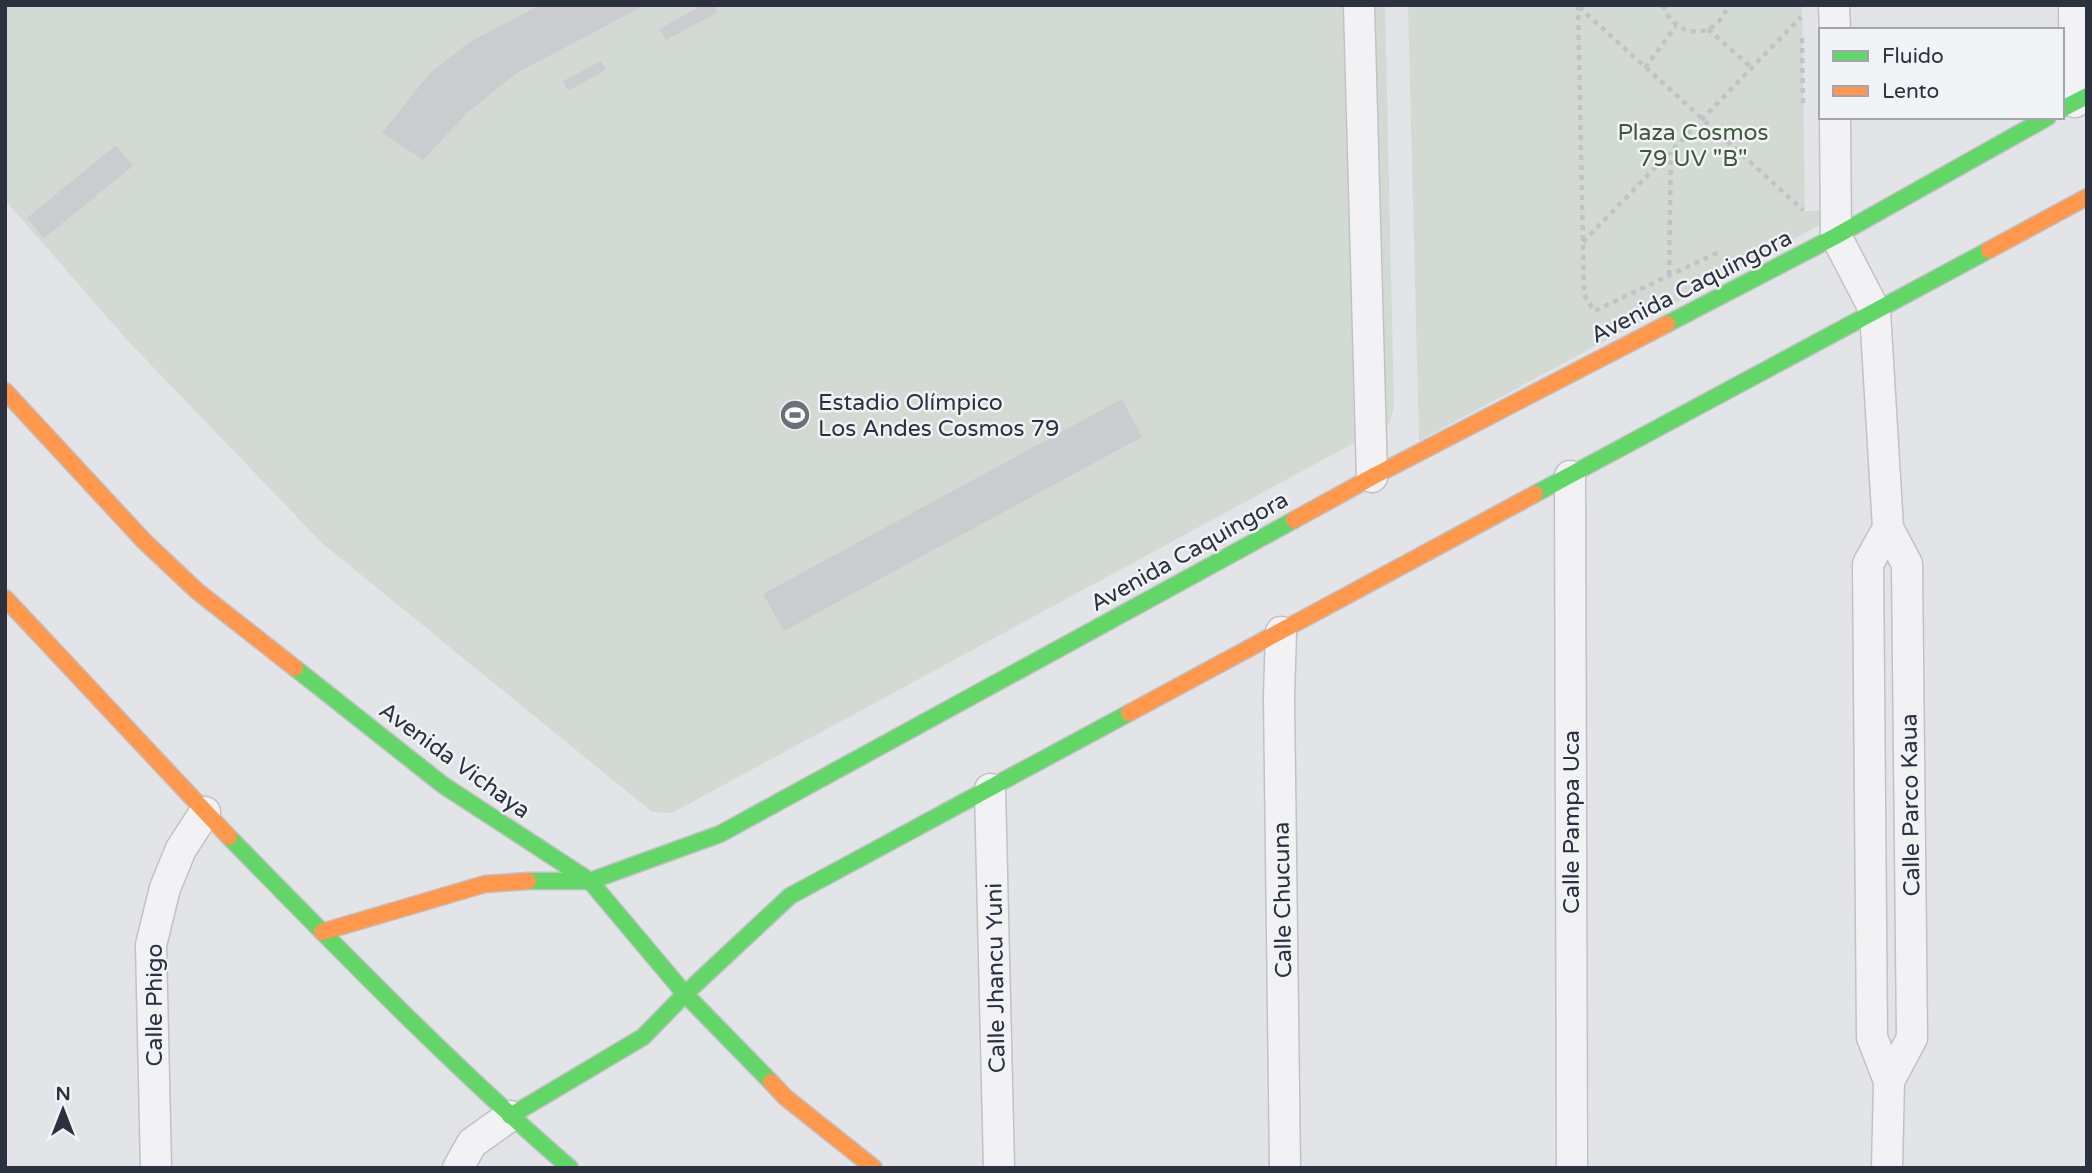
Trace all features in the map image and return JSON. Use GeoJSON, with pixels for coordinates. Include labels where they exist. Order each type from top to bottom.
{"type":"FeatureCollection","features":[{"type":"Feature","properties":{"kind":"street"},"geometry":{"type":"LineString","coordinates":[[1359,5],[1372,477]]}},
{"type":"Feature","properties":{"kind":"street"},"geometry":{"type":"LineString","coordinates":[[1834,5],[1835,28]]}},
{"type":"Feature","properties":{"kind":"street"},"geometry":{"type":"LineString","coordinates":[[2074,5],[2075,102]]}},
{"type":"Feature","properties":{"kind":"street"},"geometry":{"type":"LineString","coordinates":[[1835,119],[1836,236]]}},
{"type":"Feature","properties":{"kind":"street","name":"Avenida Caquingora"},"geometry":{"type":"LineString","coordinates":[[322,932],[485,884],[590,881],[720,834],[1372,477],[1836,236],[2044,119]]}},
{"type":"Feature","properties":{"kind":"street"},"geometry":{"type":"LineString","coordinates":[[458,1168],[472,1143],[510,1116],[643,1037],[790,896],[2087,197]]}},
{"type":"Feature","properties":{"kind":"street","name":"Calle Parco Kaua"},"geometry":{"type":"LineString","coordinates":[[1836,236],[1875,311],[1888,528],[1908,564],[1912,1038],[1889,1081]]}},
{"type":"Feature","properties":{"kind":"street","name":"Avenida Vichaya"},"geometry":{"type":"LineString","coordinates":[[5,391],[144,541],[197,591],[443,785],[590,881],[685,994],[785,1097],[874,1168]]}},
{"type":"Feature","properties":{"kind":"street","name":"Calle Pampa Uca"},"geometry":{"type":"LineString","coordinates":[[1570,476],[1572,1168]]}},
{"type":"Feature","properties":{"kind":"street","name":"Calle Parco Kaua"},"geometry":{"type":"LineString","coordinates":[[1887,1168],[1889,1081],[1872,1037],[1868,564],[1888,528]]}},
{"type":"Feature","properties":{"kind":"street"},"geometry":{"type":"LineString","coordinates":[[5,598],[205,812],[322,932],[510,1116],[570,1168]]}},
{"type":"Feature","properties":{"kind":"street","name":"Calle Chucuna"},"geometry":{"type":"LineString","coordinates":[[1281,632],[1279,697],[1285,1168]]}},
{"type":"Feature","properties":{"kind":"street","name":"Calle Jhancu Yuni"},"geometry":{"type":"LineString","coordinates":[[990,789],[999,1168]]}},
{"type":"Feature","properties":{"kind":"street","name":"Calle Phigo"},"geometry":{"type":"LineString","coordinates":[[156,1168],[151,946],[166,888],[181,849],[205,812]]}},
{"type":"Feature","properties":{"kind":"path"},"geometry":{"type":"LineString","coordinates":[[1578,6],[1587,5]]}},
{"type":"Feature","properties":{"kind":"path"},"geometry":{"type":"LineString","coordinates":[[1663,5],[1676,26],[1698,32],[1717,24],[1728,5]]}},
{"type":"Feature","properties":{"kind":"path"},"geometry":{"type":"LineString","coordinates":[[1802,5],[1803,114]]}},
{"type":"Feature","properties":{"kind":"path"},"geometry":{"type":"LineString","coordinates":[[1578,6],[1805,211]]}},
{"type":"Feature","properties":{"kind":"path"},"geometry":{"type":"LineString","coordinates":[[1578,6],[1584,294],[1594,311],[1731,246]]}},
{"type":"Feature","properties":{"kind":"path"},"geometry":{"type":"LineString","coordinates":[[1583,242],[1802,17]]}},
{"type":"Feature","properties":{"kind":"path"},"geometry":{"type":"LineString","coordinates":[[1645,68],[1676,26]]}},
{"type":"Feature","properties":{"kind":"path"},"geometry":{"type":"LineString","coordinates":[[1708,29],[1752,68]]}},
{"type":"Feature","properties":{"kind":"path"},"geometry":{"type":"LineString","coordinates":[[1669,275],[1671,151]]}},
{"type":"Feature","properties":{"kind":"path"},"geometry":{"type":"LineString","coordinates":[[1805,197],[1805,211]]}},
{"type":"Feature","properties":{"kind":"path"},"geometry":{"type":"LineString","coordinates":[[1793,217],[1805,211]]}},
{"type":"Feature","properties":{"kind":"green space","name":"Estadio Olímpico Los Andes Cosmos 79"},"geometry":{"type":"Polygon","coordinates":[[[5,5],[1385,5],[1394,407],[1389,424],[672,813],[652,812],[322,543],[129,342],[5,200],[5,5]]]}},
{"type":"Feature","properties":{"kind":"green space","name":"Plaza Cosmos 79 UV \"B\""},"geometry":{"type":"Polygon","coordinates":[[[1408,5],[1802,5],[1805,211],[1848,210],[1419,441],[1408,5]]]}},
{"type":"Feature","properties":{"kind":"building"},"geometry":{"type":"Polygon","coordinates":[[[540,5],[645,5],[517,73],[468,112],[423,160],[382,133],[430,73],[468,43],[540,5]]]}},
{"type":"Feature","properties":{"kind":"building"},"geometry":{"type":"Polygon","coordinates":[[[703,5],[714,5],[718,12],[666,40],[659,29],[703,5]]]}},
{"type":"Feature","properties":{"kind":"building"},"geometry":{"type":"Polygon","coordinates":[[[601,61],[606,70],[568,91],[563,81],[601,61]]]}},
{"type":"Feature","properties":{"kind":"building"},"geometry":{"type":"Polygon","coordinates":[[[116,145],[133,166],[44,238],[27,218],[116,145]]]}},
{"type":"Feature","properties":{"kind":"building"},"geometry":{"type":"Polygon","coordinates":[[[1122,399],[1142,437],[784,631],[763,594],[1122,399]]]}},
{"type":"Feature","properties":{"kind":"traffic: fast"},"geometry":{"type":"LineString","coordinates":[[2064,108],[2087,96]]}},
{"type":"Feature","properties":{"kind":"traffic: fast"},"geometry":{"type":"LineString","coordinates":[[1667,324],[1836,236],[2044,119]]}},
{"type":"Feature","properties":{"kind":"traffic: fast"},"geometry":{"type":"LineString","coordinates":[[1535,494],[1989,250]]}},
{"type":"Feature","properties":{"kind":"traffic: fast"},"geometry":{"type":"LineString","coordinates":[[528,881],[590,881],[720,834],[1294,520]]}},
{"type":"Feature","properties":{"kind":"traffic: fast"},"geometry":{"type":"LineString","coordinates":[[295,668],[443,785],[590,881],[685,994],[771,1082]]}},
{"type":"Feature","properties":{"kind":"traffic: fast"},"geometry":{"type":"LineString","coordinates":[[510,1116],[643,1037],[790,896],[1129,713]]}},
{"type":"Feature","properties":{"kind":"traffic: fast"},"geometry":{"type":"LineString","coordinates":[[229,837],[439,1047],[570,1168]]}},
{"type":"Feature","properties":{"kind":"traffic: slow"},"geometry":{"type":"LineString","coordinates":[[1989,250],[2087,197]]}},
{"type":"Feature","properties":{"kind":"traffic: slow"},"geometry":{"type":"LineString","coordinates":[[1294,520],[1667,324]]}},
{"type":"Feature","properties":{"kind":"traffic: slow"},"geometry":{"type":"LineString","coordinates":[[5,391],[144,541],[197,591],[295,668]]}},
{"type":"Feature","properties":{"kind":"traffic: slow"},"geometry":{"type":"LineString","coordinates":[[1129,713],[1535,494]]}},
{"type":"Feature","properties":{"kind":"traffic: slow"},"geometry":{"type":"LineString","coordinates":[[5,598],[229,837]]}},
{"type":"Feature","properties":{"kind":"traffic: slow"},"geometry":{"type":"LineString","coordinates":[[322,932],[485,884],[528,881]]}},
{"type":"Feature","properties":{"kind":"traffic: slow"},"geometry":{"type":"LineString","coordinates":[[771,1082],[785,1097],[874,1168]]}},
{"type":"Feature","properties":{"kind":"place","name":"Estadio Olímpico Los Andes Cosmos 79"},"geometry":{"type":"Point","coordinates":[795,415]}}]}
